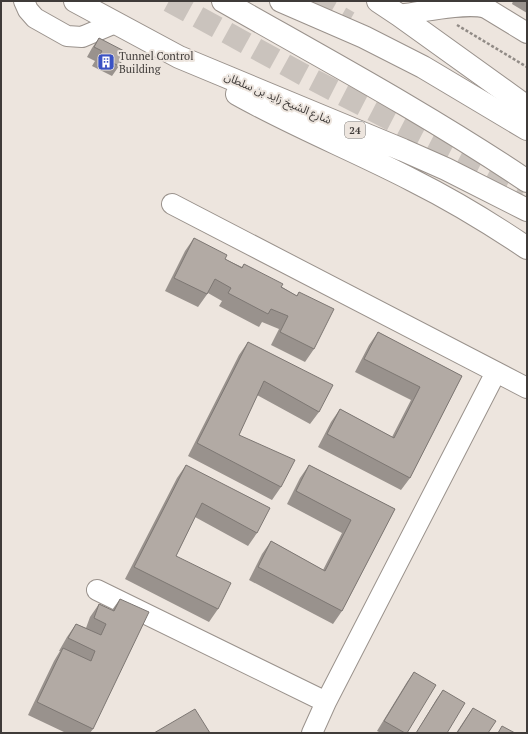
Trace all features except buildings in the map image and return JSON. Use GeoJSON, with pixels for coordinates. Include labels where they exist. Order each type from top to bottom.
{"type":"FeatureCollection","features":[{"type":"Feature","properties":{"kind":"main road","name":"شارع الشيخ زايد بن سلطان"},"geometry":{"type":"LineString","coordinates":[[75,1],[179,57],[403,150],[468,180],[527,210]]}},
{"type":"Feature","properties":{"kind":"main road"},"geometry":{"type":"LineString","coordinates":[[223,1],[438,124],[527,181]]}},
{"type":"Feature","properties":{"kind":"main road"},"geometry":{"type":"LineString","coordinates":[[282,1],[364,37],[423,67],[527,129]]}},
{"type":"Feature","properties":{"kind":"main road"},"geometry":{"type":"LineString","coordinates":[[378,1],[527,107]]}},
{"type":"Feature","properties":{"kind":"main road"},"geometry":{"type":"LineString","coordinates":[[179,57],[226,87],[268,111],[411,179],[443,196],[504,232],[527,248]]}},
{"type":"Feature","properties":{"kind":"lane"},"geometry":{"type":"LineString","coordinates":[[24,1],[28,10],[35,18],[62,34],[72,37],[87,36],[115,23]]}},
{"type":"Feature","properties":{"kind":"lane"},"geometry":{"type":"LineString","coordinates":[[399,15],[476,4],[486,8],[527,33]]}},
{"type":"Feature","properties":{"kind":"lane"},"geometry":{"type":"LineString","coordinates":[[172,204],[527,388]]}},
{"type":"Feature","properties":{"kind":"lane"},"geometry":{"type":"LineString","coordinates":[[312,733],[326,702],[496,372]]}},
{"type":"Feature","properties":{"kind":"lane"},"geometry":{"type":"LineString","coordinates":[[97,590],[326,702]]}},
{"type":"Feature","properties":{"kind":"path"},"geometry":{"type":"LineString","coordinates":[[449,8],[456,24],[527,67]]}},
{"type":"Feature","properties":{"kind":"tunnel"},"geometry":{"type":"LineString","coordinates":[[169,1],[304,75],[525,189]]}},
{"type":"Feature","properties":{"kind":"tunnel"},"geometry":{"type":"LineString","coordinates":[[312,1],[349,22]]}},
{"type":"Feature","properties":{"kind":"place","name":"Tunnel Control Building"},"geometry":{"type":"Point","coordinates":[106,62]}}]}
